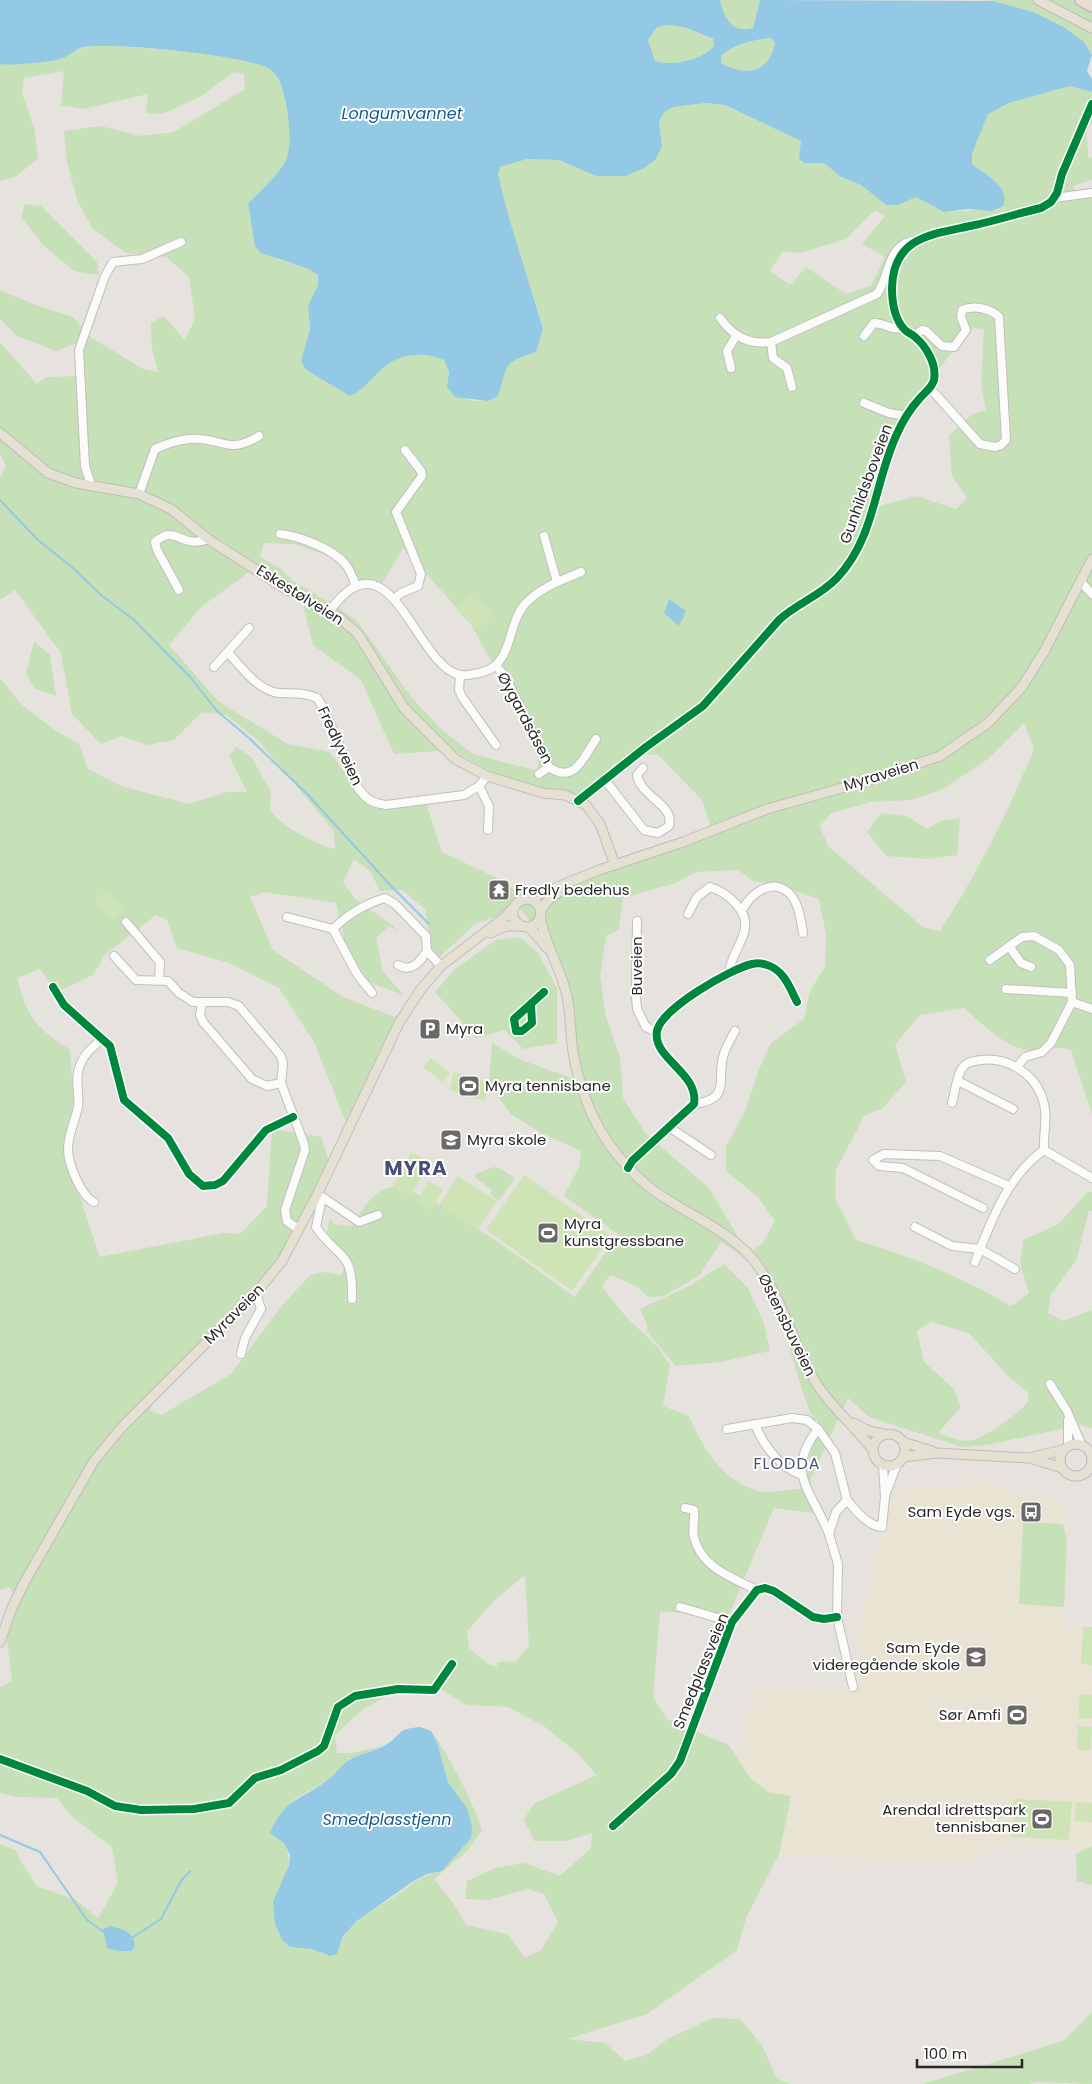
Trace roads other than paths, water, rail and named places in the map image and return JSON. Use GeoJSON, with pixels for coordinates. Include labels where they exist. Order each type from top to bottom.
{"type":"FeatureCollection","features":[{"type":"Feature","properties":{"kind":"highway"},"geometry":{"type":"LineString","coordinates":[[1081,0],[1092,6]]}},
{"type":"Feature","properties":{"kind":"main road"},"geometry":{"type":"LineString","coordinates":[[1038,0],[1092,28]]}},
{"type":"Feature","properties":{"kind":"main road"},"geometry":{"type":"LineString","coordinates":[[1047,0],[1092,24]]}},
{"type":"Feature","properties":{"kind":"main road","name":"Eskestølveien"},"geometry":{"type":"LineString","coordinates":[[0,433],[48,473],[91,485],[139,494],[172,509],[208,539],[284,588],[340,618],[358,634],[396,697],[415,720],[454,759],[487,776],[532,790],[565,795],[586,805],[600,824],[615,865]]}},
{"type":"Feature","properties":{"kind":"main road","name":"Myraveien"},"geometry":{"type":"LineString","coordinates":[[528,899],[582,877],[683,842],[767,808],[900,771],[940,756],[988,723],[1022,687],[1046,650],[1092,559]]}},
{"type":"Feature","properties":{"kind":"main road","name":"Myraveien"},"geometry":{"type":"LineString","coordinates":[[540,914],[550,898],[582,877]]}},
{"type":"Feature","properties":{"kind":"main road"},"geometry":{"type":"LineString","coordinates":[[528,899],[538,906],[540,914],[538,922],[526,927],[514,918],[514,907],[521,900],[528,899]]}},
{"type":"Feature","properties":{"kind":"main road","name":"Myraveien"},"geometry":{"type":"LineString","coordinates":[[0,1642],[11,1610],[24,1583],[94,1460],[121,1428],[256,1293],[274,1272],[320,1196],[399,1023],[421,988],[441,966],[514,907]]}},
{"type":"Feature","properties":{"kind":"main road","name":"Østensbuveien"},"geometry":{"type":"LineString","coordinates":[[540,914],[566,992],[573,1049],[586,1104],[601,1133],[628,1168],[649,1187],[711,1225],[750,1257],[777,1297],[811,1375],[821,1391],[873,1450]]}},
{"type":"Feature","properties":{"kind":"main road","name":"Myraveien"},"geometry":{"type":"LineString","coordinates":[[480,936],[507,926],[526,927]]}},
{"type":"Feature","properties":{"kind":"main road","name":"Østensbuveien"},"geometry":{"type":"LineString","coordinates":[[526,927],[540,938],[558,968]]}},
{"type":"Feature","properties":{"kind":"main road","name":"Østensbuveien"},"geometry":{"type":"LineString","coordinates":[[849,1421],[868,1431],[884,1434]]}},
{"type":"Feature","properties":{"kind":"main road"},"geometry":{"type":"LineString","coordinates":[[937,1452],[883,1465],[876,1459],[873,1450],[877,1439],[884,1434],[895,1435],[903,1442],[937,1452],[1028,1458],[1049,1455],[1066,1448],[1082,1446],[1091,1452],[1091,1466],[1086,1472],[1078,1476],[1068,1474],[1062,1468],[1028,1458]]}},
{"type":"Feature","properties":{"kind":"main road"},"geometry":{"type":"LineString","coordinates":[[900,1460],[905,1452],[903,1442]]}},
{"type":"Feature","properties":{"kind":"main road"},"geometry":{"type":"LineString","coordinates":[[1062,1468],[1060,1459],[1066,1448]]}},
{"type":"Feature","properties":{"kind":"street"},"geometry":{"type":"LineString","coordinates":[[720,318],[736,336],[762,343],[771,342],[876,294],[883,286],[891,258],[896,250],[906,242],[933,233],[976,225],[1042,208],[1054,198],[1092,104]]}},
{"type":"Feature","properties":{"kind":"street"},"geometry":{"type":"LineString","coordinates":[[1054,198],[1092,193]]}},
{"type":"Feature","properties":{"kind":"street"},"geometry":{"type":"LineString","coordinates":[[914,336],[918,332],[926,331],[942,346],[954,346],[966,330],[961,317],[962,310],[985,309],[999,317],[1006,440],[995,447],[980,444],[930,388],[934,380],[931,359],[925,347],[903,328],[896,319],[892,297],[893,276],[900,256],[920,238]]}},
{"type":"Feature","properties":{"kind":"street"},"geometry":{"type":"LineString","coordinates":[[91,485],[85,466],[79,350],[105,276],[113,262],[142,259],[181,242]]}},
{"type":"Feature","properties":{"kind":"street"},"geometry":{"type":"LineString","coordinates":[[864,336],[874,323],[882,323],[897,329],[903,328]]}},
{"type":"Feature","properties":{"kind":"street"},"geometry":{"type":"LineString","coordinates":[[731,368],[728,351],[736,336]]}},
{"type":"Feature","properties":{"kind":"street"},"geometry":{"type":"LineString","coordinates":[[771,342],[773,358],[786,368],[792,388]]}},
{"type":"Feature","properties":{"kind":"street","name":"Gunhildsboveien"},"geometry":{"type":"LineString","coordinates":[[578,800],[703,706],[791,608],[836,580],[863,542],[895,437],[906,416],[930,388]]}},
{"type":"Feature","properties":{"kind":"street"},"geometry":{"type":"LineString","coordinates":[[864,403],[889,413],[906,416]]}},
{"type":"Feature","properties":{"kind":"street"},"geometry":{"type":"LineString","coordinates":[[139,494],[155,448],[190,438],[211,440],[233,446],[244,445],[259,436]]}},
{"type":"Feature","properties":{"kind":"street"},"geometry":{"type":"LineString","coordinates":[[394,599],[401,593],[418,586],[421,581],[421,574],[396,512],[422,476],[421,471],[405,450]]}},
{"type":"Feature","properties":{"kind":"street"},"geometry":{"type":"LineString","coordinates":[[179,590],[157,550],[155,542],[162,535],[172,534],[191,543],[199,543],[208,539]]}},
{"type":"Feature","properties":{"kind":"street"},"geometry":{"type":"LineString","coordinates":[[280,534],[297,536],[341,560],[347,566],[356,586]]}},
{"type":"Feature","properties":{"kind":"street"},"geometry":{"type":"LineString","coordinates":[[544,536],[557,582]]}},
{"type":"Feature","properties":{"kind":"street","name":"Øygardsåsen"},"geometry":{"type":"LineString","coordinates":[[460,675],[484,672],[496,666],[508,647],[513,625],[525,604],[533,596],[557,582],[581,572]]}},
{"type":"Feature","properties":{"kind":"street"},"geometry":{"type":"LineString","coordinates":[[1081,582],[1092,594]]}},
{"type":"Feature","properties":{"kind":"street"},"geometry":{"type":"LineString","coordinates":[[329,612],[339,597],[356,586],[381,588],[394,599],[439,660],[460,675],[459,690],[462,697],[496,745]]}},
{"type":"Feature","properties":{"kind":"street"},"geometry":{"type":"LineString","coordinates":[[214,668],[249,628]]}},
{"type":"Feature","properties":{"kind":"street","name":"Fredlyveien"},"geometry":{"type":"LineString","coordinates":[[228,653],[256,681],[268,690],[279,693],[297,692],[317,698],[324,709],[358,788],[374,804],[386,805],[464,795],[479,786],[487,776]]}},
{"type":"Feature","properties":{"kind":"street","name":"Øygardsåsen"},"geometry":{"type":"LineString","coordinates":[[496,666],[505,676],[549,767],[557,773],[567,774],[574,770],[596,739]]}},
{"type":"Feature","properties":{"kind":"street"},"geometry":{"type":"LineString","coordinates":[[539,774],[549,767]]}},
{"type":"Feature","properties":{"kind":"street"},"geometry":{"type":"LineString","coordinates":[[606,780],[644,830],[658,833],[669,826],[672,818],[669,812],[648,796],[641,785],[637,775],[643,768]]}},
{"type":"Feature","properties":{"kind":"street"},"geometry":{"type":"LineString","coordinates":[[479,786],[490,806],[488,830]]}},
{"type":"Feature","properties":{"kind":"street"},"geometry":{"type":"LineString","coordinates":[[688,914],[696,897],[710,888],[718,889],[742,910]]}},
{"type":"Feature","properties":{"kind":"street"},"geometry":{"type":"LineString","coordinates":[[729,974],[729,963],[743,940],[745,930],[742,910],[749,898],[756,892],[766,888],[777,888],[789,893],[795,902],[803,933]]}},
{"type":"Feature","properties":{"kind":"street"},"geometry":{"type":"LineString","coordinates":[[333,929],[346,917],[370,902],[385,898],[395,904],[426,936],[427,951],[441,966]]}},
{"type":"Feature","properties":{"kind":"street"},"geometry":{"type":"LineString","coordinates":[[287,916],[333,929],[357,974],[372,993]]}},
{"type":"Feature","properties":{"kind":"street","name":"Buveien"},"geometry":{"type":"LineString","coordinates":[[637,921],[637,1009],[646,1027],[657,1032]]}},
{"type":"Feature","properties":{"kind":"street"},"geometry":{"type":"LineString","coordinates":[[126,922],[160,962],[159,979]]}},
{"type":"Feature","properties":{"kind":"street"},"geometry":{"type":"LineString","coordinates":[[990,960],[1022,937],[1034,936],[1059,950],[1070,965],[1072,1002],[1048,1047],[1042,1052],[1025,1057],[1016,1067]]}},
{"type":"Feature","properties":{"kind":"street"},"geometry":{"type":"LineString","coordinates":[[1009,946],[1021,962],[1031,967]]}},
{"type":"Feature","properties":{"kind":"street"},"geometry":{"type":"LineString","coordinates":[[398,965],[406,969],[411,968],[427,951]]}},
{"type":"Feature","properties":{"kind":"street"},"geometry":{"type":"LineString","coordinates":[[114,956],[136,980],[159,979],[168,981],[187,999],[202,1003],[228,1002],[239,1006],[281,1056],[283,1064],[281,1083],[305,1150],[285,1210],[287,1221],[299,1230]]}},
{"type":"Feature","properties":{"kind":"street"},"geometry":{"type":"LineString","coordinates":[[694,1104],[692,1086],[662,1050],[657,1032],[670,1010],[729,974],[752,963],[768,965],[785,978],[797,1002]]}},
{"type":"Feature","properties":{"kind":"street"},"geometry":{"type":"LineString","coordinates":[[53,987],[64,1005],[110,1046],[124,1100],[168,1138],[189,1174],[204,1186],[215,1185],[223,1181],[266,1130],[293,1117]]}},
{"type":"Feature","properties":{"kind":"street"},"geometry":{"type":"LineString","coordinates":[[1006,989],[1072,993]]}},
{"type":"Feature","properties":{"kind":"street"},"geometry":{"type":"LineString","coordinates":[[1072,1002],[1092,1009]]}},
{"type":"Feature","properties":{"kind":"street"},"geometry":{"type":"LineString","coordinates":[[202,1003],[200,1015],[203,1022],[252,1079],[267,1086],[281,1083]]}},
{"type":"Feature","properties":{"kind":"street"},"geometry":{"type":"LineString","coordinates":[[628,1168],[632,1161],[694,1104],[703,1102],[718,1094],[722,1086],[723,1054],[735,1031]]}},
{"type":"Feature","properties":{"kind":"street"},"geometry":{"type":"LineString","coordinates":[[94,1202],[84,1195],[70,1160],[68,1147],[78,1108],[77,1074],[79,1066],[88,1052],[102,1039]]}},
{"type":"Feature","properties":{"kind":"street"},"geometry":{"type":"LineString","coordinates":[[952,1103],[962,1069],[970,1061],[990,1059],[1016,1067],[1033,1080],[1042,1095],[1046,1115],[1044,1150],[1032,1159],[1009,1186],[975,1262]]}},
{"type":"Feature","properties":{"kind":"street"},"geometry":{"type":"LineString","coordinates":[[958,1081],[1013,1109]]}},
{"type":"Feature","properties":{"kind":"street"},"geometry":{"type":"LineString","coordinates":[[669,1126],[711,1155]]}},
{"type":"Feature","properties":{"kind":"street"},"geometry":{"type":"LineString","coordinates":[[1044,1150],[1092,1178]]}},
{"type":"Feature","properties":{"kind":"street"},"geometry":{"type":"LineString","coordinates":[[983,1208],[903,1168],[878,1166],[873,1160],[884,1154],[940,1156],[1009,1186]]}},
{"type":"Feature","properties":{"kind":"street"},"geometry":{"type":"LineString","coordinates":[[352,1299],[352,1276],[349,1263],[316,1227],[320,1196],[344,1210],[359,1222],[378,1215]]}},
{"type":"Feature","properties":{"kind":"street"},"geometry":{"type":"LineString","coordinates":[[915,1227],[952,1246],[980,1249],[1015,1269]]}},
{"type":"Feature","properties":{"kind":"street"},"geometry":{"type":"LineString","coordinates":[[241,1354],[245,1338],[260,1309],[256,1293]]}},
{"type":"Feature","properties":{"kind":"street"},"geometry":{"type":"LineString","coordinates":[[1050,1384],[1067,1411],[1082,1446]]}},
{"type":"Feature","properties":{"kind":"street"},"geometry":{"type":"LineString","coordinates":[[1066,1448],[1067,1411]]}},
{"type":"Feature","properties":{"kind":"street"},"geometry":{"type":"LineString","coordinates":[[727,1429],[800,1418],[818,1429],[835,1453],[848,1500],[866,1520],[876,1527],[882,1527],[885,1497],[883,1465]]}},
{"type":"Feature","properties":{"kind":"street"},"geometry":{"type":"LineString","coordinates":[[755,1424],[766,1445],[784,1465],[802,1475]]}},
{"type":"Feature","properties":{"kind":"street"},"geometry":{"type":"LineString","coordinates":[[818,1429],[802,1457],[802,1475],[829,1534],[838,1564],[837,1617],[853,1687]]}},
{"type":"Feature","properties":{"kind":"street"},"geometry":{"type":"LineString","coordinates":[[885,1497],[900,1460]]}},
{"type":"Feature","properties":{"kind":"street"},"geometry":{"type":"LineString","coordinates":[[829,1534],[836,1512],[848,1500]]}},
{"type":"Feature","properties":{"kind":"street"},"geometry":{"type":"LineString","coordinates":[[685,1508],[694,1510],[695,1539],[709,1562],[726,1576],[758,1590],[765,1588],[774,1591],[813,1617],[824,1619],[837,1617]]}},
{"type":"Feature","properties":{"kind":"street","name":"Smedplassveien"},"geometry":{"type":"LineString","coordinates":[[613,1826],[671,1774],[680,1761],[732,1622],[758,1590]]}},
{"type":"Feature","properties":{"kind":"street"},"geometry":{"type":"LineString","coordinates":[[680,1607],[732,1622]]}},
{"type":"Feature","properties":{"kind":"street"},"geometry":{"type":"LineString","coordinates":[[0,1759],[87,1791],[115,1806],[141,1810],[194,1810],[229,1803],[255,1778],[281,1770],[324,1746],[338,1707],[345,1701],[355,1696],[398,1689],[434,1690],[452,1664]]}},
{"type":"Feature","properties":{"kind":"water","name":"Longumvannet"},"geometry":{"type":"Polygon","coordinates":[[[0,0],[720,0],[726,18],[739,29],[753,28],[760,0],[993,1],[1033,12],[1065,28],[1084,42],[1092,55],[1087,71],[1092,79],[1092,92],[1070,86],[1009,103],[988,114],[972,154],[972,164],[990,177],[1003,193],[1003,206],[992,211],[968,209],[944,212],[916,197],[898,205],[886,205],[861,185],[841,177],[824,163],[805,163],[799,159],[801,141],[725,105],[706,103],[673,107],[664,112],[659,122],[662,147],[656,159],[646,167],[626,176],[596,176],[559,160],[527,159],[500,167],[498,174],[508,214],[543,329],[536,352],[511,362],[498,396],[488,401],[455,397],[447,387],[449,372],[444,360],[437,357],[415,355],[395,360],[350,396],[306,370],[301,361],[310,329],[308,305],[318,285],[318,275],[309,269],[261,253],[255,246],[248,203],[284,164],[289,151],[289,126],[283,90],[271,70],[259,64],[238,59],[122,46],[84,47],[55,60],[0,64],[0,0]],[[668,25],[657,27],[648,40],[655,61],[670,63],[694,59],[714,46],[713,39],[684,27],[668,25]],[[771,38],[751,41],[732,48],[721,56],[721,63],[739,70],[748,71],[762,66],[772,52],[775,42],[771,38]]]}},
{"type":"Feature","properties":{"kind":"water"},"geometry":{"type":"Polygon","coordinates":[[[669,599],[686,611],[679,626],[664,613],[669,599]]]}},
{"type":"Feature","properties":{"kind":"water","name":"Smedplasstjenn"},"geometry":{"type":"Polygon","coordinates":[[[420,1727],[431,1731],[437,1742],[448,1782],[467,1808],[472,1827],[471,1838],[442,1871],[427,1874],[412,1882],[357,1921],[343,1936],[337,1954],[330,1956],[312,1949],[290,1947],[282,1940],[275,1924],[273,1902],[289,1865],[290,1855],[284,1843],[270,1833],[276,1821],[289,1805],[320,1786],[349,1760],[384,1746],[406,1729],[420,1727]]]}},
{"type":"Feature","properties":{"kind":"water"},"geometry":{"type":"Polygon","coordinates":[[[111,1926],[130,1934],[135,1947],[131,1951],[118,1951],[107,1948],[103,1929],[111,1926]]]}},
{"type":"Feature","properties":{"kind":"waterway"},"geometry":{"type":"LineString","coordinates":[[0,500],[38,540],[72,567],[101,595],[134,620],[191,678],[217,711],[249,738],[308,795],[392,887],[429,924]]}},
{"type":"Feature","properties":{"kind":"waterway"},"geometry":{"type":"LineString","coordinates":[[0,1835],[40,1852],[87,1920],[104,1932]]}},
{"type":"Feature","properties":{"kind":"waterway"},"geometry":{"type":"LineString","coordinates":[[133,1937],[161,1919],[181,1881],[190,1871]]}},
{"type":"Feature","properties":{"kind":"place","name":"Fredly bedehus"},"geometry":{"type":"Point","coordinates":[499,890]}},
{"type":"Feature","properties":{"kind":"place","name":"Myra"},"geometry":{"type":"Point","coordinates":[430,1029]}},
{"type":"Feature","properties":{"kind":"place","name":"Myra tennisbane"},"geometry":{"type":"Point","coordinates":[469,1086]}},
{"type":"Feature","properties":{"kind":"place","name":"Myra skole"},"geometry":{"type":"Point","coordinates":[451,1140]}},
{"type":"Feature","properties":{"kind":"place","name":"Myra kunstgressbane"},"geometry":{"type":"Point","coordinates":[548,1233]}},
{"type":"Feature","properties":{"kind":"place","name":"Sam Eyde vgs."},"geometry":{"type":"Point","coordinates":[1031,1512]}},
{"type":"Feature","properties":{"kind":"place","name":"Sam Eyde videregående skole"},"geometry":{"type":"Point","coordinates":[976,1657]}},
{"type":"Feature","properties":{"kind":"place","name":"Sør Amfi"},"geometry":{"type":"Point","coordinates":[1017,1715]}},
{"type":"Feature","properties":{"kind":"place","name":"Arendal idrettspark tennisbaner"},"geometry":{"type":"Point","coordinates":[1042,1819]}},
{"type":"Feature","properties":{"kind":"district","name":"MYRA"},"geometry":{"type":"Point","coordinates":[416,1168]}},
{"type":"Feature","properties":{"kind":"district","name":"FLODDA"},"geometry":{"type":"Point","coordinates":[787,1463]}}]}
